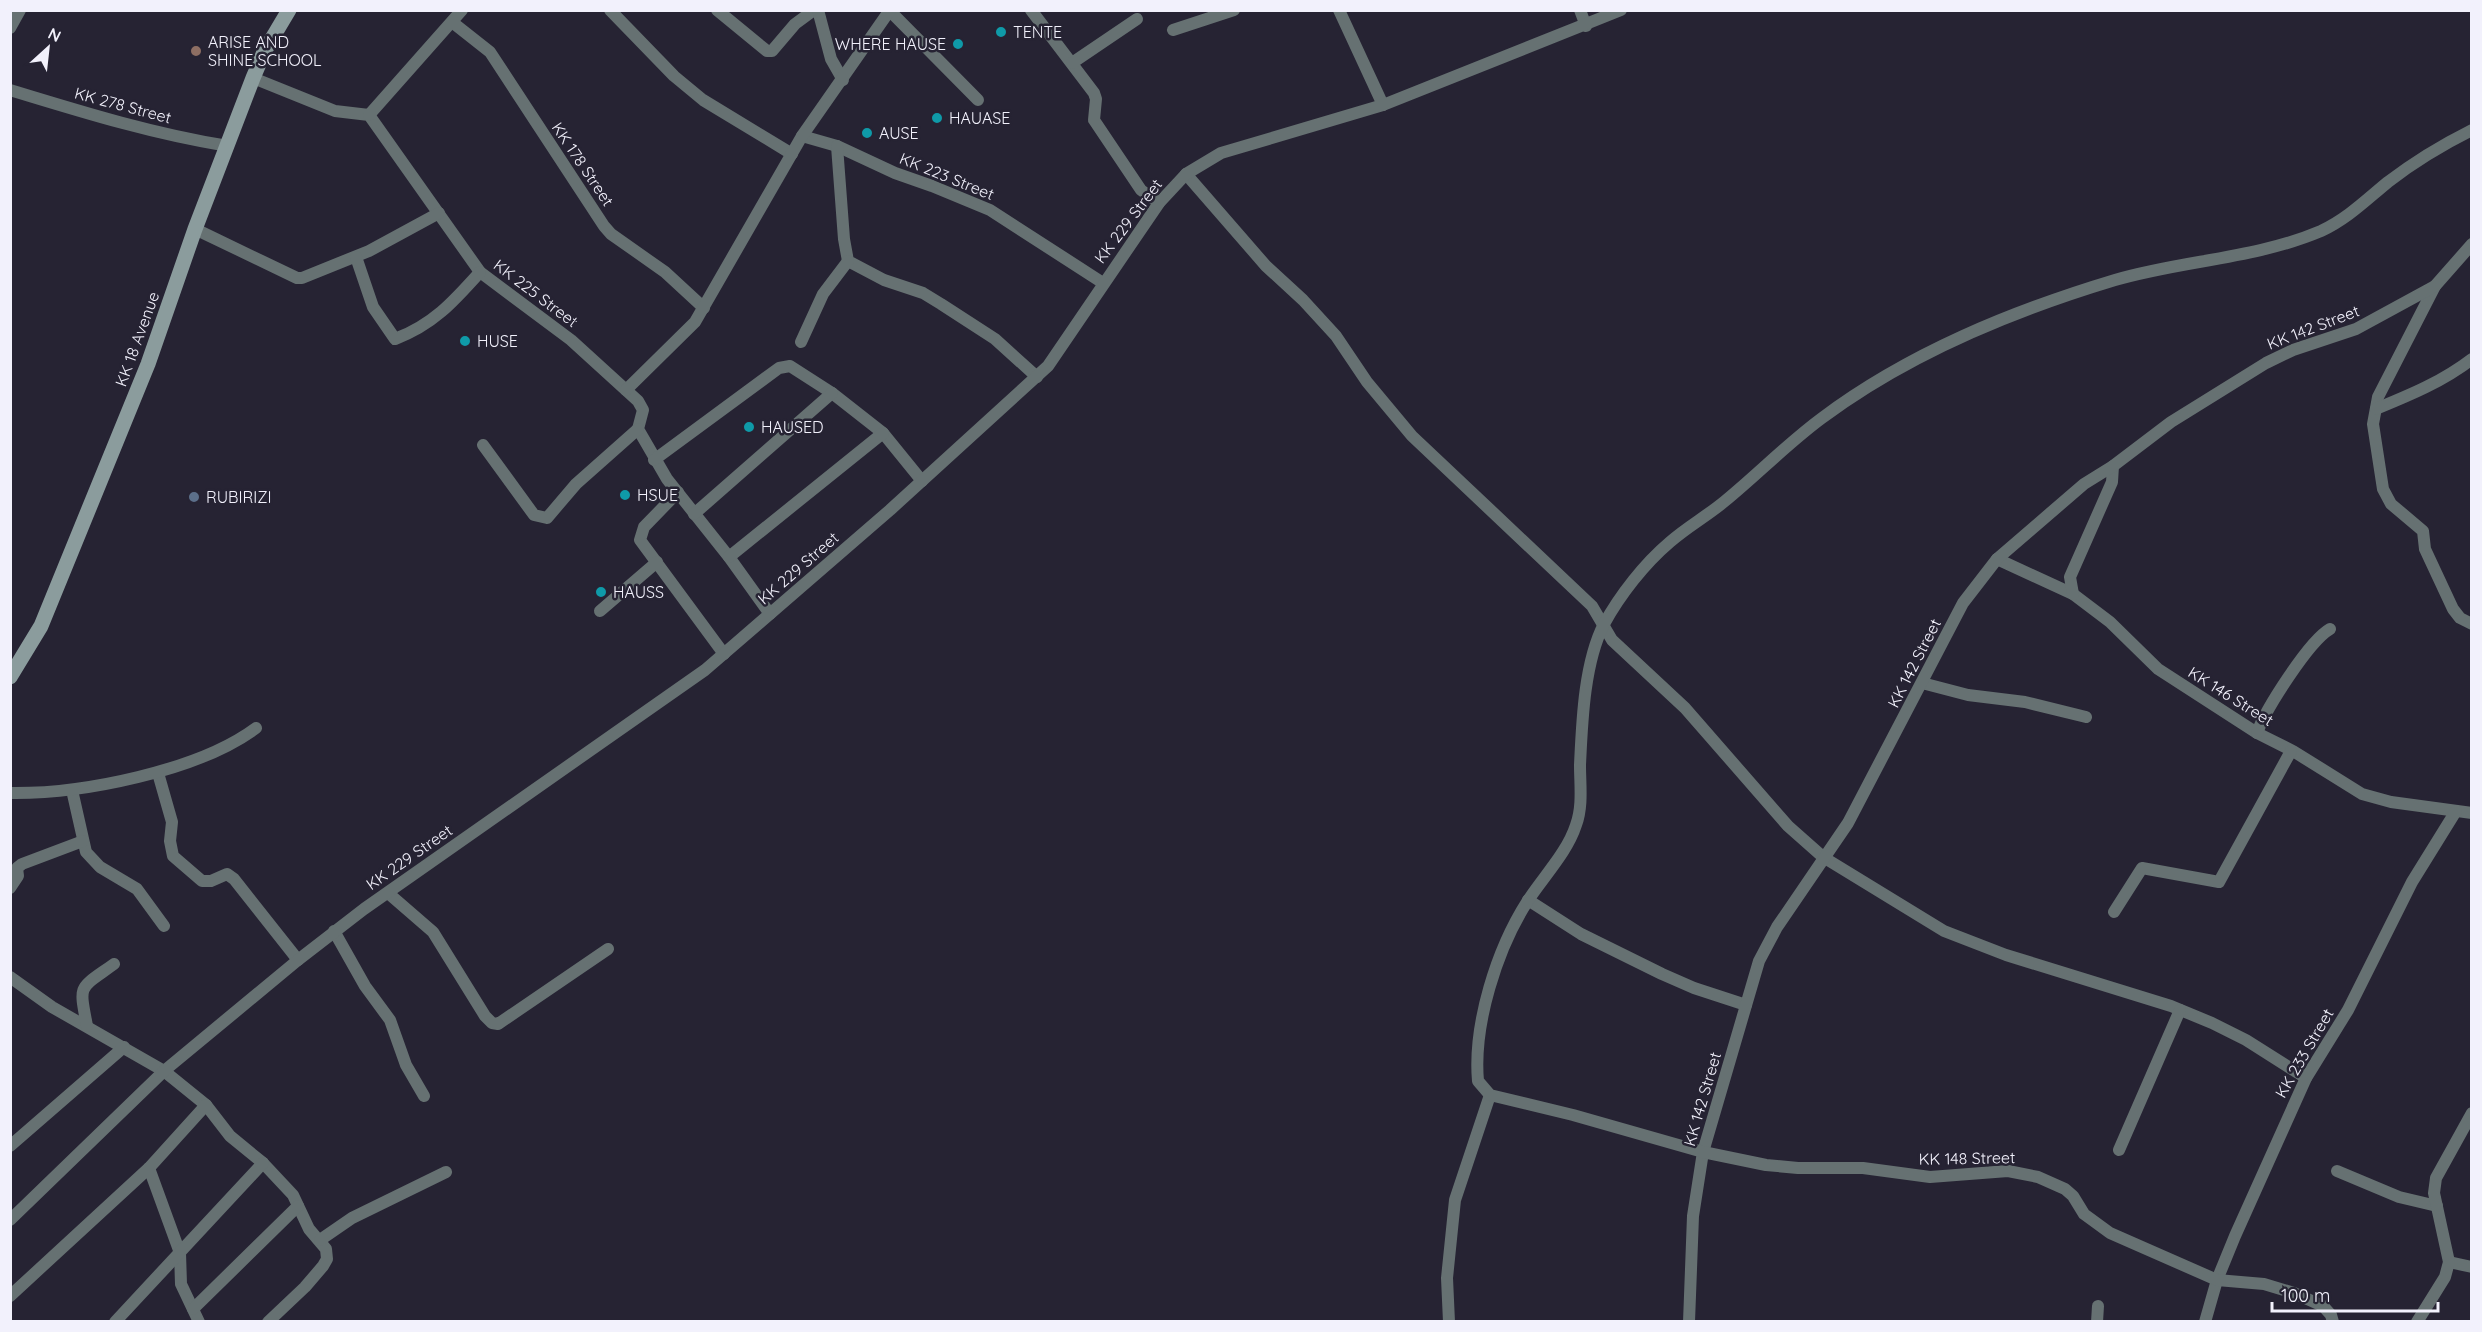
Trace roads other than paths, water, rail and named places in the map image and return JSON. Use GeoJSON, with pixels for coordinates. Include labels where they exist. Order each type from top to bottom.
{"type":"FeatureCollection","features":[{"type":"Feature","properties":{"kind":"main road","name":"KK 18 Avenue"},"geometry":{"type":"LineString","coordinates":[[10,677],[37,635],[117,442],[167,311],[195,229],[264,52],[289,10]]}},
{"type":"Feature","properties":{"kind":"street"},"geometry":{"type":"LineString","coordinates":[[10,28],[20,10]]}},
{"type":"Feature","properties":{"kind":"street"},"geometry":{"type":"LineString","coordinates":[[254,78],[335,111],[369,115],[462,10]]}},
{"type":"Feature","properties":{"kind":"street"},"geometry":{"type":"LineString","coordinates":[[610,10],[674,76],[703,100],[792,154]]}},
{"type":"Feature","properties":{"kind":"street"},"geometry":{"type":"LineString","coordinates":[[717,10],[767,51],[772,51],[795,24],[816,10],[831,59],[843,80]]}},
{"type":"Feature","properties":{"kind":"street"},"geometry":{"type":"LineString","coordinates":[[1031,10],[1094,93],[1096,99],[1094,120],[1141,190],[1159,203]]}},
{"type":"Feature","properties":{"kind":"street"},"geometry":{"type":"LineString","coordinates":[[1173,30],[1234,10]]}},
{"type":"Feature","properties":{"kind":"street"},"geometry":{"type":"LineString","coordinates":[[1339,10],[1383,105]]}},
{"type":"Feature","properties":{"kind":"street"},"geometry":{"type":"LineString","coordinates":[[1580,10],[1586,26]]}},
{"type":"Feature","properties":{"kind":"street","name":"KK 229 Street"},"geometry":{"type":"LineString","coordinates":[[10,1220],[164,1071],[298,960],[334,931],[705,670],[922,481],[1048,366],[1159,203],[1186,174],[1221,153],[1383,105],[1586,26],[1621,10]]}},
{"type":"Feature","properties":{"kind":"street"},"geometry":{"type":"LineString","coordinates":[[626,390],[695,322],[802,136],[890,11],[978,100]]}},
{"type":"Feature","properties":{"kind":"street"},"geometry":{"type":"LineString","coordinates":[[1072,63],[1137,19]]}},
{"type":"Feature","properties":{"kind":"street","name":"KK 178 Street"},"geometry":{"type":"LineString","coordinates":[[452,22],[490,52],[611,234],[665,272],[704,308]]}},
{"type":"Feature","properties":{"kind":"street","name":"KK 278 Street"},"geometry":{"type":"LineString","coordinates":[[10,90],[95,116],[187,140],[228,146]]}},
{"type":"Feature","properties":{"kind":"street","name":"KK 225 Street"},"geometry":{"type":"LineString","coordinates":[[369,115],[480,272],[571,340],[638,401],[644,410],[638,429],[654,460],[770,614]]}},
{"type":"Feature","properties":{"kind":"street"},"geometry":{"type":"LineString","coordinates":[[1449,1322],[1447,1278],[1455,1200],[1491,1095],[1478,1081],[1480,1034],[1494,972],[1516,921],[1565,847],[1576,826],[1580,804],[1583,716],[1589,670],[1603,626],[1625,591],[1669,542],[1726,501],[1823,417],[1882,378],[1942,346],[2020,311],[2125,278],[2228,258],[2317,232],[2344,219],[2391,180],[2443,145],[2472,130]]}},
{"type":"Feature","properties":{"kind":"street","name":"KK 223 Street"},"geometry":{"type":"LineString","coordinates":[[802,136],[837,146],[894,173],[990,210],[1103,283]]}},
{"type":"Feature","properties":{"kind":"street"},"geometry":{"type":"LineString","coordinates":[[801,342],[823,294],[848,261],[844,239],[837,146]]}},
{"type":"Feature","properties":{"kind":"street"},"geometry":{"type":"LineString","coordinates":[[1186,174],[1266,266],[1304,300],[1336,336],[1367,382],[1412,436],[1592,606],[1603,626],[1629,657],[1685,708],[1788,826],[1823,857],[1944,931],[2180,1010],[2246,1040],[2306,1078]]}},
{"type":"Feature","properties":{"kind":"street"},"geometry":{"type":"LineString","coordinates":[[195,229],[297,278],[356,256],[440,213]]}},
{"type":"Feature","properties":{"kind":"street","name":"KK 142 Street"},"geometry":{"type":"LineString","coordinates":[[1689,1322],[1693,1216],[1703,1152],[1759,962],[1768,943],[1823,857],[1848,823],[1963,603],[1996,559],[2084,484],[2113,466],[2171,422],[2266,363],[2294,350],[2356,329],[2435,286],[2472,244]]}},
{"type":"Feature","properties":{"kind":"street"},"geometry":{"type":"LineString","coordinates":[[356,256],[372,307],[395,339],[422,326],[445,310],[480,272]]}},
{"type":"Feature","properties":{"kind":"street"},"geometry":{"type":"LineString","coordinates":[[848,261],[884,280],[932,298],[995,339],[1037,376]]}},
{"type":"Feature","properties":{"kind":"street"},"geometry":{"type":"LineString","coordinates":[[2435,286],[2378,398],[2373,424],[2383,489],[2391,504],[2423,531],[2425,549],[2453,609],[2460,618],[2472,624]]}},
{"type":"Feature","properties":{"kind":"street"},"geometry":{"type":"LineString","coordinates":[[2376,409],[2429,387],[2472,359]]}},
{"type":"Feature","properties":{"kind":"street"},"geometry":{"type":"LineString","coordinates":[[654,460],[779,368],[790,366],[832,393],[884,433],[922,481]]}},
{"type":"Feature","properties":{"kind":"street"},"geometry":{"type":"LineString","coordinates":[[694,513],[832,393]]}},
{"type":"Feature","properties":{"kind":"street"},"geometry":{"type":"LineString","coordinates":[[483,445],[534,515],[547,518],[576,484],[638,429]]}},
{"type":"Feature","properties":{"kind":"street"},"geometry":{"type":"LineString","coordinates":[[729,557],[884,433]]}},
{"type":"Feature","properties":{"kind":"street"},"geometry":{"type":"LineString","coordinates":[[2073,594],[2070,577],[2112,482],[2113,466]]}},
{"type":"Feature","properties":{"kind":"street"},"geometry":{"type":"LineString","coordinates":[[678,492],[644,527],[640,540],[724,654]]}},
{"type":"Feature","properties":{"kind":"street","name":"KK 146 Street"},"geometry":{"type":"LineString","coordinates":[[1996,559],[2073,594],[2110,622],[2158,669],[2257,733],[2362,794],[2391,802],[2471,812]]}},
{"type":"Feature","properties":{"kind":"street"},"geometry":{"type":"LineString","coordinates":[[600,610],[657,562]]}},
{"type":"Feature","properties":{"kind":"street"},"geometry":{"type":"LineString","coordinates":[[2257,733],[2262,718],[2296,665],[2330,629]]}},
{"type":"Feature","properties":{"kind":"street"},"geometry":{"type":"LineString","coordinates":[[1922,683],[1968,694],[2025,702],[2086,717]]}},
{"type":"Feature","properties":{"kind":"street"},"geometry":{"type":"LineString","coordinates":[[10,793],[72,790],[158,773],[233,744],[256,728]]}},
{"type":"Feature","properties":{"kind":"street"},"geometry":{"type":"LineString","coordinates":[[2114,912],[2142,868],[2218,882],[2291,751]]}},
{"type":"Feature","properties":{"kind":"street"},"geometry":{"type":"LineString","coordinates":[[158,773],[172,822],[170,841],[173,856],[202,881],[211,881],[226,874],[234,879],[298,960]]}},
{"type":"Feature","properties":{"kind":"street"},"geometry":{"type":"LineString","coordinates":[[72,790],[83,841],[91,860],[112,876],[137,890],[164,926]]}},
{"type":"Feature","properties":{"kind":"street","name":"KK 233 Street"},"geometry":{"type":"LineString","coordinates":[[2205,1322],[2217,1280],[2282,1128],[2306,1078],[2348,1010],[2412,882],[2456,811]]}},
{"type":"Feature","properties":{"kind":"street"},"geometry":{"type":"LineString","coordinates":[[10,888],[18,876],[17,868],[22,864],[83,841]]}},
{"type":"Feature","properties":{"kind":"street"},"geometry":{"type":"LineString","coordinates":[[388,893],[433,932],[484,1016],[492,1023],[498,1024],[608,949]]}},
{"type":"Feature","properties":{"kind":"street"},"geometry":{"type":"LineString","coordinates":[[1528,900],[1581,934],[1662,974],[1694,988],[1746,1005]]}},
{"type":"Feature","properties":{"kind":"street"},"geometry":{"type":"LineString","coordinates":[[334,931],[365,986],[390,1020],[406,1065],[424,1096]]}},
{"type":"Feature","properties":{"kind":"street"},"geometry":{"type":"LineString","coordinates":[[87,1026],[82,991],[85,985],[114,964]]}},
{"type":"Feature","properties":{"kind":"street"},"geometry":{"type":"LineString","coordinates":[[10,977],[52,1007],[164,1071],[206,1105],[230,1136],[263,1162],[293,1195],[309,1229],[326,1249],[327,1259],[323,1266],[268,1322]]}},
{"type":"Feature","properties":{"kind":"street"},"geometry":{"type":"LineString","coordinates":[[2119,1150],[2180,1010]]}},
{"type":"Feature","properties":{"kind":"street"},"geometry":{"type":"LineString","coordinates":[[10,1146],[124,1047]]}},
{"type":"Feature","properties":{"kind":"street","name":"KK 148 Street"},"geometry":{"type":"LineString","coordinates":[[1491,1095],[1573,1115],[1703,1152],[1766,1165],[1798,1168],[1863,1168],[1930,1177],[2007,1171],[2022,1173],[2053,1182],[2065,1189],[2073,1196],[2084,1214],[2110,1233],[2217,1280],[2264,1284],[2294,1293],[2322,1306],[2331,1315],[2333,1322]]}},
{"type":"Feature","properties":{"kind":"street"},"geometry":{"type":"LineString","coordinates":[[10,1296],[149,1168],[206,1105]]}},
{"type":"Feature","properties":{"kind":"street"},"geometry":{"type":"LineString","coordinates":[[2417,1322],[2445,1276],[2449,1262],[2434,1193],[2436,1179],[2472,1113]]}},
{"type":"Feature","properties":{"kind":"street"},"geometry":{"type":"LineString","coordinates":[[115,1322],[263,1162]]}},
{"type":"Feature","properties":{"kind":"street"},"geometry":{"type":"LineString","coordinates":[[149,1168],[180,1253],[181,1284],[199,1322]]}},
{"type":"Feature","properties":{"kind":"street"},"geometry":{"type":"LineString","coordinates":[[2337,1171],[2399,1197],[2437,1206]]}},
{"type":"Feature","properties":{"kind":"street"},"geometry":{"type":"LineString","coordinates":[[320,1240],[352,1218],[446,1172]]}},
{"type":"Feature","properties":{"kind":"street"},"geometry":{"type":"LineString","coordinates":[[193,1309],[298,1206]]}},
{"type":"Feature","properties":{"kind":"street"},"geometry":{"type":"LineString","coordinates":[[2449,1262],[2472,1267]]}},
{"type":"Feature","properties":{"kind":"street"},"geometry":{"type":"LineString","coordinates":[[2097,1322],[2098,1306]]}},
{"type":"Feature","properties":{"kind":"place","name":"TENTE"},"geometry":{"type":"Point","coordinates":[1001,32]}},
{"type":"Feature","properties":{"kind":"place","name":"WHERE HAUSE"},"geometry":{"type":"Point","coordinates":[958,44]}},
{"type":"Feature","properties":{"kind":"place","name":"ARISE AND SHINE SCHOOL"},"geometry":{"type":"Point","coordinates":[196,51]}},
{"type":"Feature","properties":{"kind":"place","name":"HAUASE"},"geometry":{"type":"Point","coordinates":[937,118]}},
{"type":"Feature","properties":{"kind":"place","name":"AUSE"},"geometry":{"type":"Point","coordinates":[867,133]}},
{"type":"Feature","properties":{"kind":"place","name":"HUSE"},"geometry":{"type":"Point","coordinates":[465,341]}},
{"type":"Feature","properties":{"kind":"place","name":"HAUSED"},"geometry":{"type":"Point","coordinates":[749,427]}},
{"type":"Feature","properties":{"kind":"place","name":"HSUE"},"geometry":{"type":"Point","coordinates":[625,495]}},
{"type":"Feature","properties":{"kind":"place","name":"RUBIRIZI"},"geometry":{"type":"Point","coordinates":[194,497]}},
{"type":"Feature","properties":{"kind":"place","name":"HAUSS"},"geometry":{"type":"Point","coordinates":[601,592]}}]}
